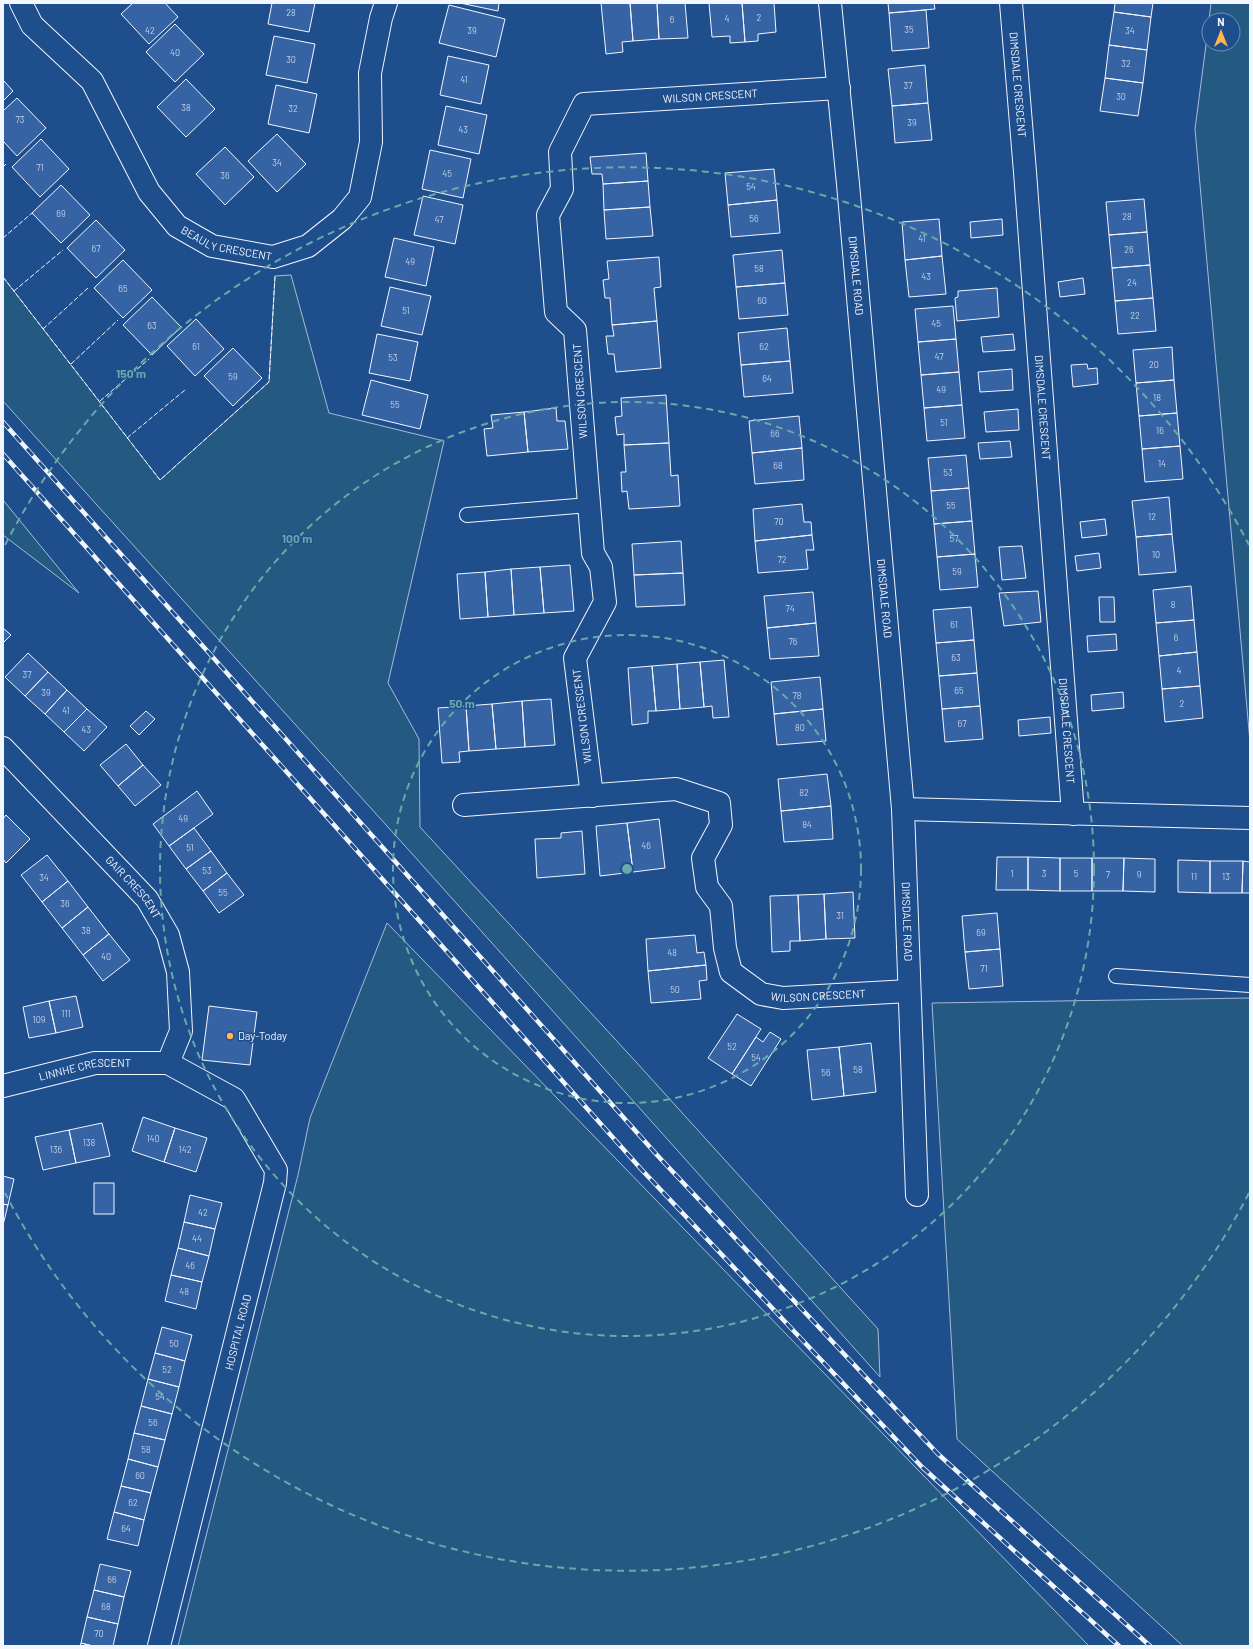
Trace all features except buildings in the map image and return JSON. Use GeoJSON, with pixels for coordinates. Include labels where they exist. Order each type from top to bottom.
{"type":"FeatureCollection","features":[{"type":"Feature","properties":{"kind":"street","name":"BEAULY CRESCENT"},"geometry":{"type":"LineString","coordinates":[[21,3],[32,25],[92,81],[149,192],[177,226],[212,246],[273,257],[308,246],[342,219],[360,197],[371,142],[370,73],[381,18],[386,3]]}},
{"type":"Feature","properties":{"kind":"street","name":"DIMSDALE ROAD"},"geometry":{"type":"LineString","coordinates":[[830,3],[839,88],[903,809],[917,1195]]}},
{"type":"Feature","properties":{"kind":"street","name":"DIMSDALE CRESCENT"},"geometry":{"type":"LineString","coordinates":[[1011,3],[1073,814]]}},
{"type":"Feature","properties":{"kind":"street","name":"WILSON CRESCENT"},"geometry":{"type":"LineString","coordinates":[[592,796],[575,658],[605,602],[601,567],[593,552],[576,330],[556,312],[548,215],[562,189],[560,152],[584,104],[839,88]]}},
{"type":"Feature","properties":{"kind":"street","name":"GAIR CRESCENT"},"geometry":{"type":"LineString","coordinates":[[3,748],[147,899],[168,935],[178,972],[180,1031],[168,1063]]}},
{"type":"Feature","properties":{"kind":"street","name":"WILSON CRESCENT"},"geometry":{"type":"LineString","coordinates":[[464,805],[676,789],[719,803],[721,825],[703,858],[707,887],[722,906],[725,948],[732,972],[761,994],[783,998],[909,991]]}},
{"type":"Feature","properties":{"kind":"street"},"geometry":{"type":"LineString","coordinates":[[903,809],[1250,818]]}},
{"type":"Feature","properties":{"kind":"street","name":"LINNHE CRESCENT"},"geometry":{"type":"LineString","coordinates":[[3,1086],[96,1063],[168,1063]]}},
{"type":"Feature","properties":{"kind":"street","name":"HOSPITAL ROAD"},"geometry":{"type":"LineString","coordinates":[[159,1646],[275,1183],[276,1170],[234,1099],[168,1063]]}},
{"type":"Feature","properties":{"kind":"lane"},"geometry":{"type":"LineString","coordinates":[[467,515],[589,505]]}},
{"type":"Feature","properties":{"kind":"lane"},"geometry":{"type":"LineString","coordinates":[[1116,976],[1250,985]]}},
{"type":"Feature","properties":{"kind":"shaded area"},"geometry":{"type":"Polygon","coordinates":[[[1211,3],[1250,3],[1250,742],[1195,129],[1205,52],[1241,52],[1241,12],[1210,12],[1211,3]]]}},
{"type":"Feature","properties":{"kind":"shaded area"},"geometry":{"type":"Polygon","coordinates":[[[291,275],[329,413],[444,441],[388,683],[419,739],[420,827],[637,1063],[878,1329],[880,1377],[415,857],[3,401],[3,277],[160,480],[269,382],[275,276],[291,275]]]}},
{"type":"Feature","properties":{"kind":"shaded area"},"geometry":{"type":"Polygon","coordinates":[[[3,500],[79,593],[3,535],[3,500]]]}},
{"type":"Feature","properties":{"kind":"shaded area"},"geometry":{"type":"Polygon","coordinates":[[[387,923],[1089,1646],[178,1646],[298,1175],[310,1118],[387,923]]]}},
{"type":"Feature","properties":{"kind":"shaded area"},"geometry":{"type":"Polygon","coordinates":[[[1250,998],[1250,1646],[1183,1646],[957,1439],[932,1003],[1250,998]]]}},
{"type":"Feature","properties":{"kind":"railway"},"geometry":{"type":"LineString","coordinates":[[3,422],[657,1155],[938,1454],[1150,1646]]}},
{"type":"Feature","properties":{"kind":"railway"},"geometry":{"type":"LineString","coordinates":[[3,454],[641,1169],[922,1467],[1119,1646]]}},
{"type":"Feature","properties":{"kind":"fence"},"geometry":{"type":"LineString","coordinates":[[3,167],[6,164]]}},
{"type":"Feature","properties":{"kind":"fence"},"geometry":{"type":"LineString","coordinates":[[3,238],[32,213]]}},
{"type":"Feature","properties":{"kind":"fence"},"geometry":{"type":"LineString","coordinates":[[14,291],[63,250]]}},
{"type":"Feature","properties":{"kind":"fence"},"geometry":{"type":"LineString","coordinates":[[3,277],[160,480],[269,382],[275,276]]}},
{"type":"Feature","properties":{"kind":"fence"},"geometry":{"type":"LineString","coordinates":[[43,329],[88,288]]}},
{"type":"Feature","properties":{"kind":"fence"},"geometry":{"type":"LineString","coordinates":[[71,364],[118,320]]}},
{"type":"Feature","properties":{"kind":"fence"},"geometry":{"type":"LineString","coordinates":[[100,401],[149,359]]}},
{"type":"Feature","properties":{"kind":"fence"},"geometry":{"type":"LineString","coordinates":[[127,438],[185,390]]}},
{"type":"Feature","properties":{"kind":"place","name":"Day-Today"},"geometry":{"type":"Point","coordinates":[230,1036]}}]}
